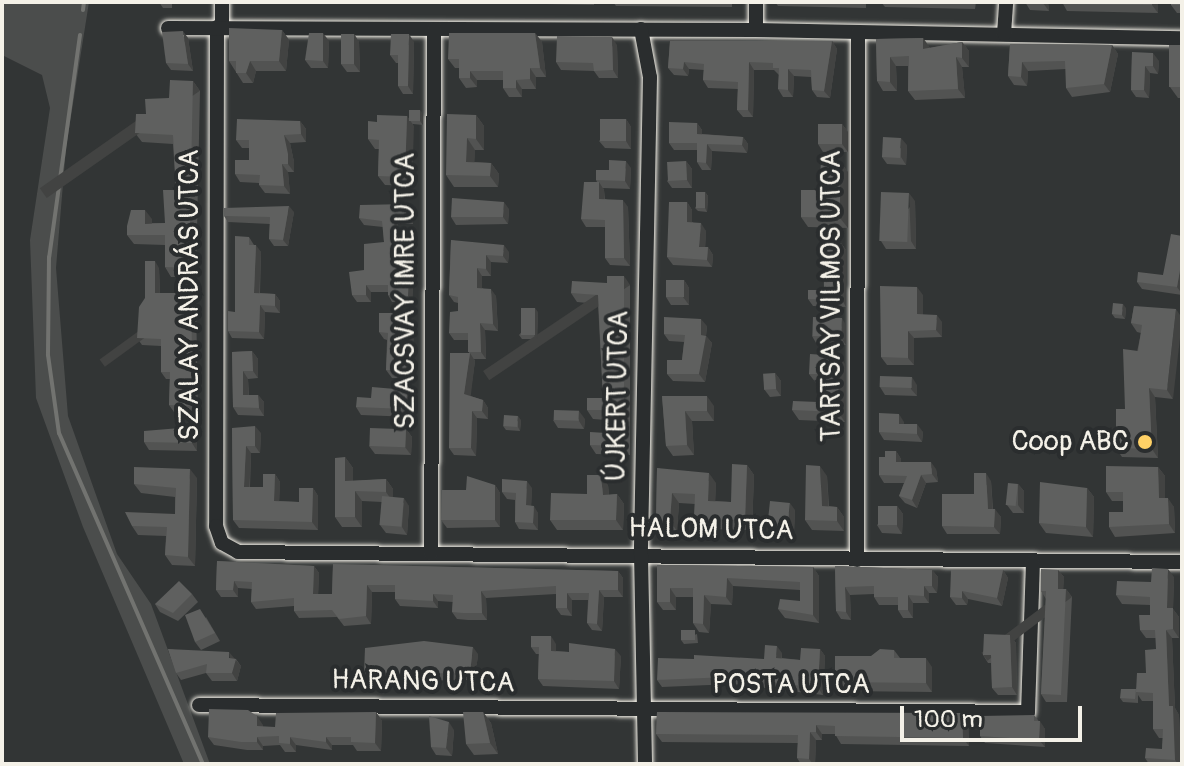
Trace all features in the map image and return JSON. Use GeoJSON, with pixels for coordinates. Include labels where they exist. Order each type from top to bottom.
{"type":"FeatureCollection","features":[{"type":"Feature","properties":{"kind":"street","name":"SZALAY ANDRÁS UTCA"},"geometry":{"type":"LineString","coordinates":[[222,2],[216,526],[222,543],[238,552]]}},
{"type":"Feature","properties":{"kind":"street"},"geometry":{"type":"LineString","coordinates":[[756,2],[756,30]]}},
{"type":"Feature","properties":{"kind":"street"},"geometry":{"type":"LineString","coordinates":[[1004,34],[1006,2]]}},
{"type":"Feature","properties":{"kind":"street"},"geometry":{"type":"LineString","coordinates":[[168,28],[756,30],[1182,38]]}},
{"type":"Feature","properties":{"kind":"street","name":"SZACSVAY IMRE UTCA"},"geometry":{"type":"LineString","coordinates":[[431,554],[434,29]]}},
{"type":"Feature","properties":{"kind":"street","name":"ÚJKERT UTCA"},"geometry":{"type":"LineString","coordinates":[[641,29],[650,77],[641,554],[645,764]]}},
{"type":"Feature","properties":{"kind":"street","name":"TARTSAY VILMOS UTCA"},"geometry":{"type":"LineString","coordinates":[[857,560],[858,32]]}},
{"type":"Feature","properties":{"kind":"street","name":"HALOM UTCA"},"geometry":{"type":"LineString","coordinates":[[238,552],[641,554],[1033,563],[1182,562]]}},
{"type":"Feature","properties":{"kind":"street","name":"POSTA UTCA"},"geometry":{"type":"LineString","coordinates":[[646,710],[1028,712],[1033,563]]}},
{"type":"Feature","properties":{"kind":"street","name":"HARANG UTCA"},"geometry":{"type":"LineString","coordinates":[[199,705],[646,710]]}},
{"type":"Feature","properties":{"kind":"shaded area"},"geometry":{"type":"Polygon","coordinates":[[[2,2],[89,2],[66,148],[56,268],[68,416],[117,554],[151,604],[210,764],[184,764],[83,527],[36,398],[30,240],[50,108],[42,75],[2,55],[2,2]]]}},
{"type":"Feature","properties":{"kind":"building"},"geometry":{"type":"Polygon","coordinates":[[[1152,2],[1152,5],[1062,4],[1152,2]]]}},
{"type":"Feature","properties":{"kind":"building"},"geometry":{"type":"Polygon","coordinates":[[[229,28],[282,30],[279,61],[250,61],[246,73],[236,73],[236,61],[229,61],[229,28]]]}},
{"type":"Feature","properties":{"kind":"building"},"geometry":{"type":"Polygon","coordinates":[[[183,31],[188,64],[166,63],[162,32],[183,31]]]}},
{"type":"Feature","properties":{"kind":"building"},"geometry":{"type":"Polygon","coordinates":[[[309,33],[323,33],[323,61],[305,60],[309,33]]]}},
{"type":"Feature","properties":{"kind":"building"},"geometry":{"type":"Polygon","coordinates":[[[449,33],[535,33],[540,68],[530,68],[530,79],[516,80],[516,88],[503,88],[503,71],[470,71],[470,78],[459,78],[459,59],[448,59],[449,33]]]}},
{"type":"Feature","properties":{"kind":"building"},"geometry":{"type":"Polygon","coordinates":[[[341,34],[354,34],[354,64],[341,64],[341,34]]]}},
{"type":"Feature","properties":{"kind":"building"},"geometry":{"type":"Polygon","coordinates":[[[391,34],[409,34],[408,86],[398,86],[398,55],[390,55],[391,34]]]}},
{"type":"Feature","properties":{"kind":"building"},"geometry":{"type":"Polygon","coordinates":[[[557,36],[612,37],[613,70],[594,71],[593,63],[556,62],[557,36]]]}},
{"type":"Feature","properties":{"kind":"building"},"geometry":{"type":"Polygon","coordinates":[[[923,38],[923,49],[962,42],[962,58],[956,57],[958,89],[908,91],[909,56],[890,57],[890,82],[877,81],[876,39],[923,38]]]}},
{"type":"Feature","properties":{"kind":"building"},"geometry":{"type":"Polygon","coordinates":[[[670,41],[832,41],[824,91],[812,90],[811,70],[788,69],[788,90],[778,89],[779,68],[773,68],[773,63],[749,62],[748,110],[737,110],[738,82],[703,80],[704,64],[684,62],[683,69],[668,68],[670,41]]]}},
{"type":"Feature","properties":{"kind":"building"},"geometry":{"type":"Polygon","coordinates":[[[1010,44],[1112,45],[1104,84],[1066,88],[1065,61],[1022,62],[1021,77],[1008,76],[1010,44]]]}},
{"type":"Feature","properties":{"kind":"building"},"geometry":{"type":"Polygon","coordinates":[[[1169,45],[1182,45],[1182,87],[1169,87],[1169,45]]]}},
{"type":"Feature","properties":{"kind":"building"},"geometry":{"type":"Polygon","coordinates":[[[1132,52],[1153,53],[1153,66],[1145,66],[1144,90],[1131,90],[1132,52]]]}},
{"type":"Feature","properties":{"kind":"building"},"geometry":{"type":"Polygon","coordinates":[[[170,80],[193,81],[189,268],[165,267],[165,235],[127,235],[131,210],[145,210],[145,224],[165,223],[163,190],[176,190],[173,135],[135,133],[136,114],[146,114],[145,99],[169,98],[170,80]]]}},
{"type":"Feature","properties":{"kind":"building"},"geometry":{"type":"Polygon","coordinates":[[[409,110],[420,110],[420,121],[409,121],[409,110]]]}},
{"type":"Feature","properties":{"kind":"building"},"geometry":{"type":"Polygon","coordinates":[[[447,114],[476,115],[476,139],[467,138],[466,162],[491,163],[490,176],[446,175],[447,114]]]}},
{"type":"Feature","properties":{"kind":"building"},"geometry":{"type":"Polygon","coordinates":[[[377,115],[407,116],[405,177],[378,176],[379,140],[368,139],[368,121],[377,122],[377,115]]]}},
{"type":"Feature","properties":{"kind":"building"},"geometry":{"type":"Polygon","coordinates":[[[237,119],[300,121],[301,134],[284,135],[288,164],[282,164],[284,186],[259,185],[260,175],[235,174],[235,160],[249,160],[249,140],[236,140],[237,119]]]}},
{"type":"Feature","properties":{"kind":"building"},"geometry":{"type":"Polygon","coordinates":[[[600,119],[626,119],[626,141],[600,141],[600,119]]]}},
{"type":"Feature","properties":{"kind":"building"},"geometry":{"type":"Polygon","coordinates":[[[669,122],[697,123],[697,134],[743,137],[742,145],[707,144],[706,163],[697,162],[697,143],[669,143],[669,122]]]}},
{"type":"Feature","properties":{"kind":"building"},"geometry":{"type":"Polygon","coordinates":[[[818,124],[842,124],[842,144],[818,144],[818,124]]]}},
{"type":"Feature","properties":{"kind":"building"},"geometry":{"type":"Polygon","coordinates":[[[883,137],[901,138],[900,158],[882,157],[883,137]]]}},
{"type":"Feature","properties":{"kind":"building"},"geometry":{"type":"Polygon","coordinates":[[[609,160],[626,161],[625,181],[596,180],[596,170],[609,170],[609,160]]]}},
{"type":"Feature","properties":{"kind":"building"},"geometry":{"type":"Polygon","coordinates":[[[686,161],[687,180],[668,181],[667,162],[686,161]]]}},
{"type":"Feature","properties":{"kind":"building"},"geometry":{"type":"Polygon","coordinates":[[[821,161],[840,162],[840,218],[801,217],[801,190],[819,190],[821,161]]]}},
{"type":"Feature","properties":{"kind":"building"},"geometry":{"type":"Polygon","coordinates":[[[584,182],[599,182],[599,199],[623,200],[624,258],[605,258],[605,220],[581,219],[584,182]]]}},
{"type":"Feature","properties":{"kind":"building"},"geometry":{"type":"Polygon","coordinates":[[[696,192],[705,192],[705,208],[696,208],[696,192]]]}},
{"type":"Feature","properties":{"kind":"building"},"geometry":{"type":"Polygon","coordinates":[[[881,192],[909,193],[907,242],[879,241],[881,192]]]}},
{"type":"Feature","properties":{"kind":"building"},"geometry":{"type":"Polygon","coordinates":[[[452,198],[504,202],[503,217],[451,217],[452,198]]]}},
{"type":"Feature","properties":{"kind":"building"},"geometry":{"type":"Polygon","coordinates":[[[669,202],[687,202],[687,222],[701,223],[699,247],[708,247],[707,260],[667,257],[669,202]]]}},
{"type":"Feature","properties":{"kind":"building"},"geometry":{"type":"Polygon","coordinates":[[[408,204],[408,218],[394,217],[395,242],[410,246],[408,296],[388,295],[388,285],[366,285],[366,295],[352,295],[349,272],[364,270],[364,244],[384,242],[382,221],[359,218],[360,205],[408,204]]]}},
{"type":"Feature","properties":{"kind":"building"},"geometry":{"type":"Polygon","coordinates":[[[289,206],[283,240],[269,239],[270,217],[224,216],[224,208],[289,206]]]}},
{"type":"Feature","properties":{"kind":"building"},"geometry":{"type":"Polygon","coordinates":[[[1171,234],[1182,236],[1177,287],[1137,282],[1138,272],[1163,275],[1171,234]]]}},
{"type":"Feature","properties":{"kind":"building"},"geometry":{"type":"Polygon","coordinates":[[[235,236],[249,237],[249,245],[256,245],[254,293],[275,294],[275,306],[260,305],[259,332],[228,331],[228,311],[235,312],[235,236]]]}},
{"type":"Feature","properties":{"kind":"building"},"geometry":{"type":"Polygon","coordinates":[[[451,240],[504,245],[503,256],[486,255],[486,269],[477,268],[477,288],[491,289],[493,324],[480,323],[481,352],[468,352],[468,333],[449,333],[450,312],[458,311],[458,297],[449,295],[451,240]]]}},
{"type":"Feature","properties":{"kind":"building"},"geometry":{"type":"Polygon","coordinates":[[[823,242],[841,243],[842,300],[808,299],[808,290],[824,290],[823,242]]]}},
{"type":"Feature","properties":{"kind":"building"},"geometry":{"type":"Polygon","coordinates":[[[145,261],[155,261],[155,293],[191,293],[193,406],[169,405],[170,372],[161,372],[161,339],[137,338],[139,307],[145,298],[145,261]]]}},
{"type":"Feature","properties":{"kind":"building"},"geometry":{"type":"Polygon","coordinates":[[[607,276],[624,276],[624,446],[590,445],[590,432],[606,433],[606,410],[587,410],[587,398],[603,398],[598,295],[571,293],[572,281],[607,283],[607,276]]]}},
{"type":"Feature","properties":{"kind":"building"},"geometry":{"type":"Polygon","coordinates":[[[666,280],[684,280],[684,297],[666,297],[666,280]]]}},
{"type":"Feature","properties":{"kind":"building"},"geometry":{"type":"Polygon","coordinates":[[[880,286],[917,287],[917,314],[937,315],[936,330],[908,331],[908,358],[881,357],[880,286]]]}},
{"type":"Feature","properties":{"kind":"building"},"geometry":{"type":"Polygon","coordinates":[[[1113,303],[1123,304],[1122,315],[1112,314],[1113,303]]]}},
{"type":"Feature","properties":{"kind":"building"},"geometry":{"type":"Polygon","coordinates":[[[1134,306],[1176,309],[1167,390],[1149,388],[1152,449],[1116,448],[1116,409],[1125,409],[1123,349],[1138,351],[1142,325],[1131,323],[1134,306]]]}},
{"type":"Feature","properties":{"kind":"building"},"geometry":{"type":"Polygon","coordinates":[[[521,308],[535,308],[535,335],[521,335],[521,308]]]}},
{"type":"Feature","properties":{"kind":"building"},"geometry":{"type":"Polygon","coordinates":[[[379,313],[408,313],[406,371],[386,370],[388,333],[379,332],[379,313]]]}},
{"type":"Feature","properties":{"kind":"building"},"geometry":{"type":"Polygon","coordinates":[[[664,317],[701,319],[701,335],[706,336],[699,374],[667,374],[667,360],[682,360],[685,335],[664,334],[664,317]]]}},
{"type":"Feature","properties":{"kind":"building"},"geometry":{"type":"Polygon","coordinates":[[[813,317],[842,318],[841,337],[812,336],[813,317]]]}},
{"type":"Feature","properties":{"kind":"building"},"geometry":{"type":"Polygon","coordinates":[[[252,351],[253,371],[243,371],[243,395],[258,395],[259,408],[233,407],[232,352],[252,351]]]}},
{"type":"Feature","properties":{"kind":"building"},"geometry":{"type":"Polygon","coordinates":[[[450,353],[470,353],[464,394],[483,400],[482,411],[472,411],[471,448],[449,448],[450,353]]]}},
{"type":"Feature","properties":{"kind":"building"},"geometry":{"type":"Polygon","coordinates":[[[810,354],[839,356],[838,412],[792,410],[793,401],[818,402],[819,374],[809,374],[810,354]]]}},
{"type":"Feature","properties":{"kind":"building"},"geometry":{"type":"Polygon","coordinates":[[[775,373],[776,389],[764,390],[763,374],[775,373]]]}},
{"type":"Feature","properties":{"kind":"building"},"geometry":{"type":"Polygon","coordinates":[[[880,376],[912,377],[912,388],[880,387],[880,376]]]}},
{"type":"Feature","properties":{"kind":"building"},"geometry":{"type":"Polygon","coordinates":[[[372,387],[407,390],[406,409],[356,407],[357,397],[371,398],[372,387]]]}},
{"type":"Feature","properties":{"kind":"building"},"geometry":{"type":"Polygon","coordinates":[[[662,396],[707,396],[707,411],[685,411],[687,445],[666,446],[662,396]]]}},
{"type":"Feature","properties":{"kind":"building"},"geometry":{"type":"Polygon","coordinates":[[[554,410],[579,411],[579,421],[554,420],[554,410]]]}},
{"type":"Feature","properties":{"kind":"building"},"geometry":{"type":"Polygon","coordinates":[[[879,413],[899,414],[899,424],[917,424],[917,434],[879,432],[879,413]]]}},
{"type":"Feature","properties":{"kind":"building"},"geometry":{"type":"Polygon","coordinates":[[[504,415],[518,416],[517,427],[503,426],[504,415]]]}},
{"type":"Feature","properties":{"kind":"building"},"geometry":{"type":"Polygon","coordinates":[[[255,426],[255,446],[246,446],[244,487],[263,487],[263,474],[275,474],[274,501],[299,502],[299,488],[313,488],[312,522],[233,520],[232,428],[255,426]]]}},
{"type":"Feature","properties":{"kind":"building"},"geometry":{"type":"Polygon","coordinates":[[[192,427],[192,443],[144,442],[144,431],[192,427]]]}},
{"type":"Feature","properties":{"kind":"building"},"geometry":{"type":"Polygon","coordinates":[[[370,428],[406,429],[405,447],[369,446],[370,428]]]}},
{"type":"Feature","properties":{"kind":"building"},"geometry":{"type":"Polygon","coordinates":[[[885,451],[896,451],[896,462],[931,462],[932,474],[921,475],[912,500],[899,496],[907,476],[879,475],[879,457],[885,457],[885,451]]]}},
{"type":"Feature","properties":{"kind":"building"},"geometry":{"type":"Polygon","coordinates":[[[345,457],[345,481],[386,479],[386,492],[355,491],[355,517],[335,517],[335,458],[345,457]]]}},
{"type":"Feature","properties":{"kind":"building"},"geometry":{"type":"Polygon","coordinates":[[[732,464],[747,465],[745,520],[694,519],[695,494],[672,493],[670,521],[656,520],[657,468],[709,473],[708,501],[731,502],[732,464]]]}},
{"type":"Feature","properties":{"kind":"building"},"geometry":{"type":"Polygon","coordinates":[[[806,465],[820,466],[822,506],[837,507],[837,521],[805,520],[806,465]]]}},
{"type":"Feature","properties":{"kind":"building"},"geometry":{"type":"Polygon","coordinates":[[[1106,466],[1158,467],[1159,498],[1168,498],[1169,524],[1109,527],[1109,512],[1123,512],[1123,492],[1106,492],[1106,466]]]}},
{"type":"Feature","properties":{"kind":"building"},"geometry":{"type":"Polygon","coordinates":[[[134,467],[190,469],[188,557],[165,555],[167,527],[132,526],[125,512],[175,514],[176,488],[134,484],[134,467]]]}},
{"type":"Feature","properties":{"kind":"building"},"geometry":{"type":"Polygon","coordinates":[[[974,473],[986,473],[988,509],[995,509],[994,527],[942,526],[942,494],[974,494],[974,473]]]}},
{"type":"Feature","properties":{"kind":"building"},"geometry":{"type":"Polygon","coordinates":[[[587,475],[601,475],[603,495],[617,494],[616,520],[550,520],[551,493],[587,494],[587,475]]]}},
{"type":"Feature","properties":{"kind":"building"},"geometry":{"type":"Polygon","coordinates":[[[467,476],[495,485],[495,520],[441,520],[442,490],[466,490],[467,476]]]}},
{"type":"Feature","properties":{"kind":"building"},"geometry":{"type":"Polygon","coordinates":[[[502,479],[527,481],[526,505],[534,506],[533,523],[515,522],[516,493],[502,492],[502,479]]]}},
{"type":"Feature","properties":{"kind":"building"},"geometry":{"type":"Polygon","coordinates":[[[1040,482],[1087,488],[1086,527],[1039,523],[1040,482]]]}},
{"type":"Feature","properties":{"kind":"building"},"geometry":{"type":"Polygon","coordinates":[[[1008,483],[1018,484],[1016,506],[1006,505],[1008,483]]]}},
{"type":"Feature","properties":{"kind":"building"},"geometry":{"type":"Polygon","coordinates":[[[382,496],[404,498],[401,527],[379,525],[382,496]]]}},
{"type":"Feature","properties":{"kind":"building"},"geometry":{"type":"Polygon","coordinates":[[[770,501],[790,503],[788,525],[768,523],[770,501]]]}},
{"type":"Feature","properties":{"kind":"building"},"geometry":{"type":"Polygon","coordinates":[[[878,506],[897,506],[897,525],[878,525],[878,506]]]}},
{"type":"Feature","properties":{"kind":"building"},"geometry":{"type":"Polygon","coordinates":[[[217,561],[314,566],[313,594],[332,594],[333,564],[618,571],[618,590],[599,590],[597,624],[587,623],[589,593],[567,593],[567,608],[556,608],[556,586],[481,591],[482,613],[463,613],[452,612],[453,595],[433,594],[433,601],[395,599],[395,585],[367,585],[366,616],[339,619],[332,610],[294,611],[294,598],[251,602],[252,582],[234,581],[233,590],[216,590],[217,561]]]}},
{"type":"Feature","properties":{"kind":"building"},"geometry":{"type":"Polygon","coordinates":[[[657,565],[813,567],[813,615],[778,609],[780,599],[800,601],[800,582],[727,578],[726,597],[704,595],[703,624],[693,623],[693,588],[670,588],[670,602],[657,602],[657,565]]]}},
{"type":"Feature","properties":{"kind":"building"},"geometry":{"type":"Polygon","coordinates":[[[835,566],[932,570],[932,586],[924,586],[924,596],[908,595],[908,610],[898,610],[898,597],[874,597],[874,586],[845,587],[846,612],[836,611],[835,566]]]}},
{"type":"Feature","properties":{"kind":"building"},"geometry":{"type":"Polygon","coordinates":[[[1152,568],[1168,569],[1167,608],[1173,608],[1173,629],[1166,630],[1175,760],[1145,758],[1146,748],[1162,749],[1163,729],[1153,729],[1153,693],[1136,692],[1137,673],[1146,673],[1145,650],[1156,649],[1155,630],[1140,630],[1139,615],[1150,615],[1150,597],[1116,595],[1117,581],[1151,582],[1152,568]]]}},
{"type":"Feature","properties":{"kind":"building"},"geometry":{"type":"Polygon","coordinates":[[[1041,569],[1058,570],[1058,589],[1066,589],[1061,695],[1041,694],[1046,591],[1041,591],[1041,569]]]}},
{"type":"Feature","properties":{"kind":"building"},"geometry":{"type":"Polygon","coordinates":[[[951,570],[1003,570],[997,598],[962,591],[962,598],[950,597],[951,570]]]}},
{"type":"Feature","properties":{"kind":"building"},"geometry":{"type":"Polygon","coordinates":[[[179,581],[192,594],[173,613],[155,604],[179,581]]]}},
{"type":"Feature","properties":{"kind":"building"},"geometry":{"type":"Polygon","coordinates":[[[200,609],[215,633],[195,642],[185,615],[200,609]]]}},
{"type":"Feature","properties":{"kind":"building"},"geometry":{"type":"Polygon","coordinates":[[[681,630],[695,630],[695,640],[681,640],[681,630]]]}},
{"type":"Feature","properties":{"kind":"building"},"geometry":{"type":"Polygon","coordinates":[[[984,634],[1010,635],[1012,687],[992,688],[991,655],[983,655],[984,634]]]}},
{"type":"Feature","properties":{"kind":"building"},"geometry":{"type":"Polygon","coordinates":[[[531,636],[551,636],[551,651],[569,652],[569,643],[615,649],[614,681],[538,679],[539,647],[531,647],[531,636]]]}},
{"type":"Feature","properties":{"kind":"building"},"geometry":{"type":"Polygon","coordinates":[[[424,641],[473,647],[470,673],[364,674],[365,648],[424,641]]]}},
{"type":"Feature","properties":{"kind":"building"},"geometry":{"type":"Polygon","coordinates":[[[765,645],[777,646],[776,658],[800,660],[801,648],[820,649],[818,688],[728,677],[657,680],[658,658],[694,659],[694,655],[764,659],[765,645]]]}},
{"type":"Feature","properties":{"kind":"building"},"geometry":{"type":"Polygon","coordinates":[[[168,649],[229,652],[229,658],[236,659],[232,673],[206,673],[207,664],[176,673],[168,649]]]}},
{"type":"Feature","properties":{"kind":"building"},"geometry":{"type":"Polygon","coordinates":[[[880,649],[894,650],[894,658],[926,658],[926,683],[835,682],[835,656],[871,656],[880,649]]]}},
{"type":"Feature","properties":{"kind":"building"},"geometry":{"type":"Polygon","coordinates":[[[1121,689],[1136,689],[1135,699],[1120,698],[1121,689]]]}},
{"type":"Feature","properties":{"kind":"building"},"geometry":{"type":"Polygon","coordinates":[[[209,709],[248,710],[257,716],[257,726],[275,727],[276,713],[376,712],[375,743],[351,742],[351,737],[326,737],[326,742],[290,737],[290,744],[279,743],[279,736],[257,737],[257,742],[208,737],[209,709]]]}},
{"type":"Feature","properties":{"kind":"building"},"geometry":{"type":"Polygon","coordinates":[[[463,712],[483,712],[490,743],[466,744],[463,712]]]}},
{"type":"Feature","properties":{"kind":"building"},"geometry":{"type":"Polygon","coordinates":[[[657,712],[962,713],[963,738],[835,736],[835,726],[816,725],[816,732],[810,732],[809,759],[797,758],[798,735],[656,734],[657,712]]]}},
{"type":"Feature","properties":{"kind":"building"},"geometry":{"type":"Polygon","coordinates":[[[1034,715],[1034,721],[1040,721],[1039,740],[980,736],[980,716],[1034,715]]]}},
{"type":"Feature","properties":{"kind":"building"},"geometry":{"type":"Polygon","coordinates":[[[429,716],[449,722],[446,748],[431,747],[429,716]]]}},
{"type":"Feature","properties":{"kind":"waterway"},"geometry":{"type":"LineString","coordinates":[[83,10],[84,2]]}},
{"type":"Feature","properties":{"kind":"waterway"},"geometry":{"type":"LineString","coordinates":[[80,35],[49,257],[48,355],[59,433],[203,764]]}},
{"type":"Feature","properties":{"kind":"place","name":"Coop ABC"},"geometry":{"type":"Point","coordinates":[1145,442]}}]}
